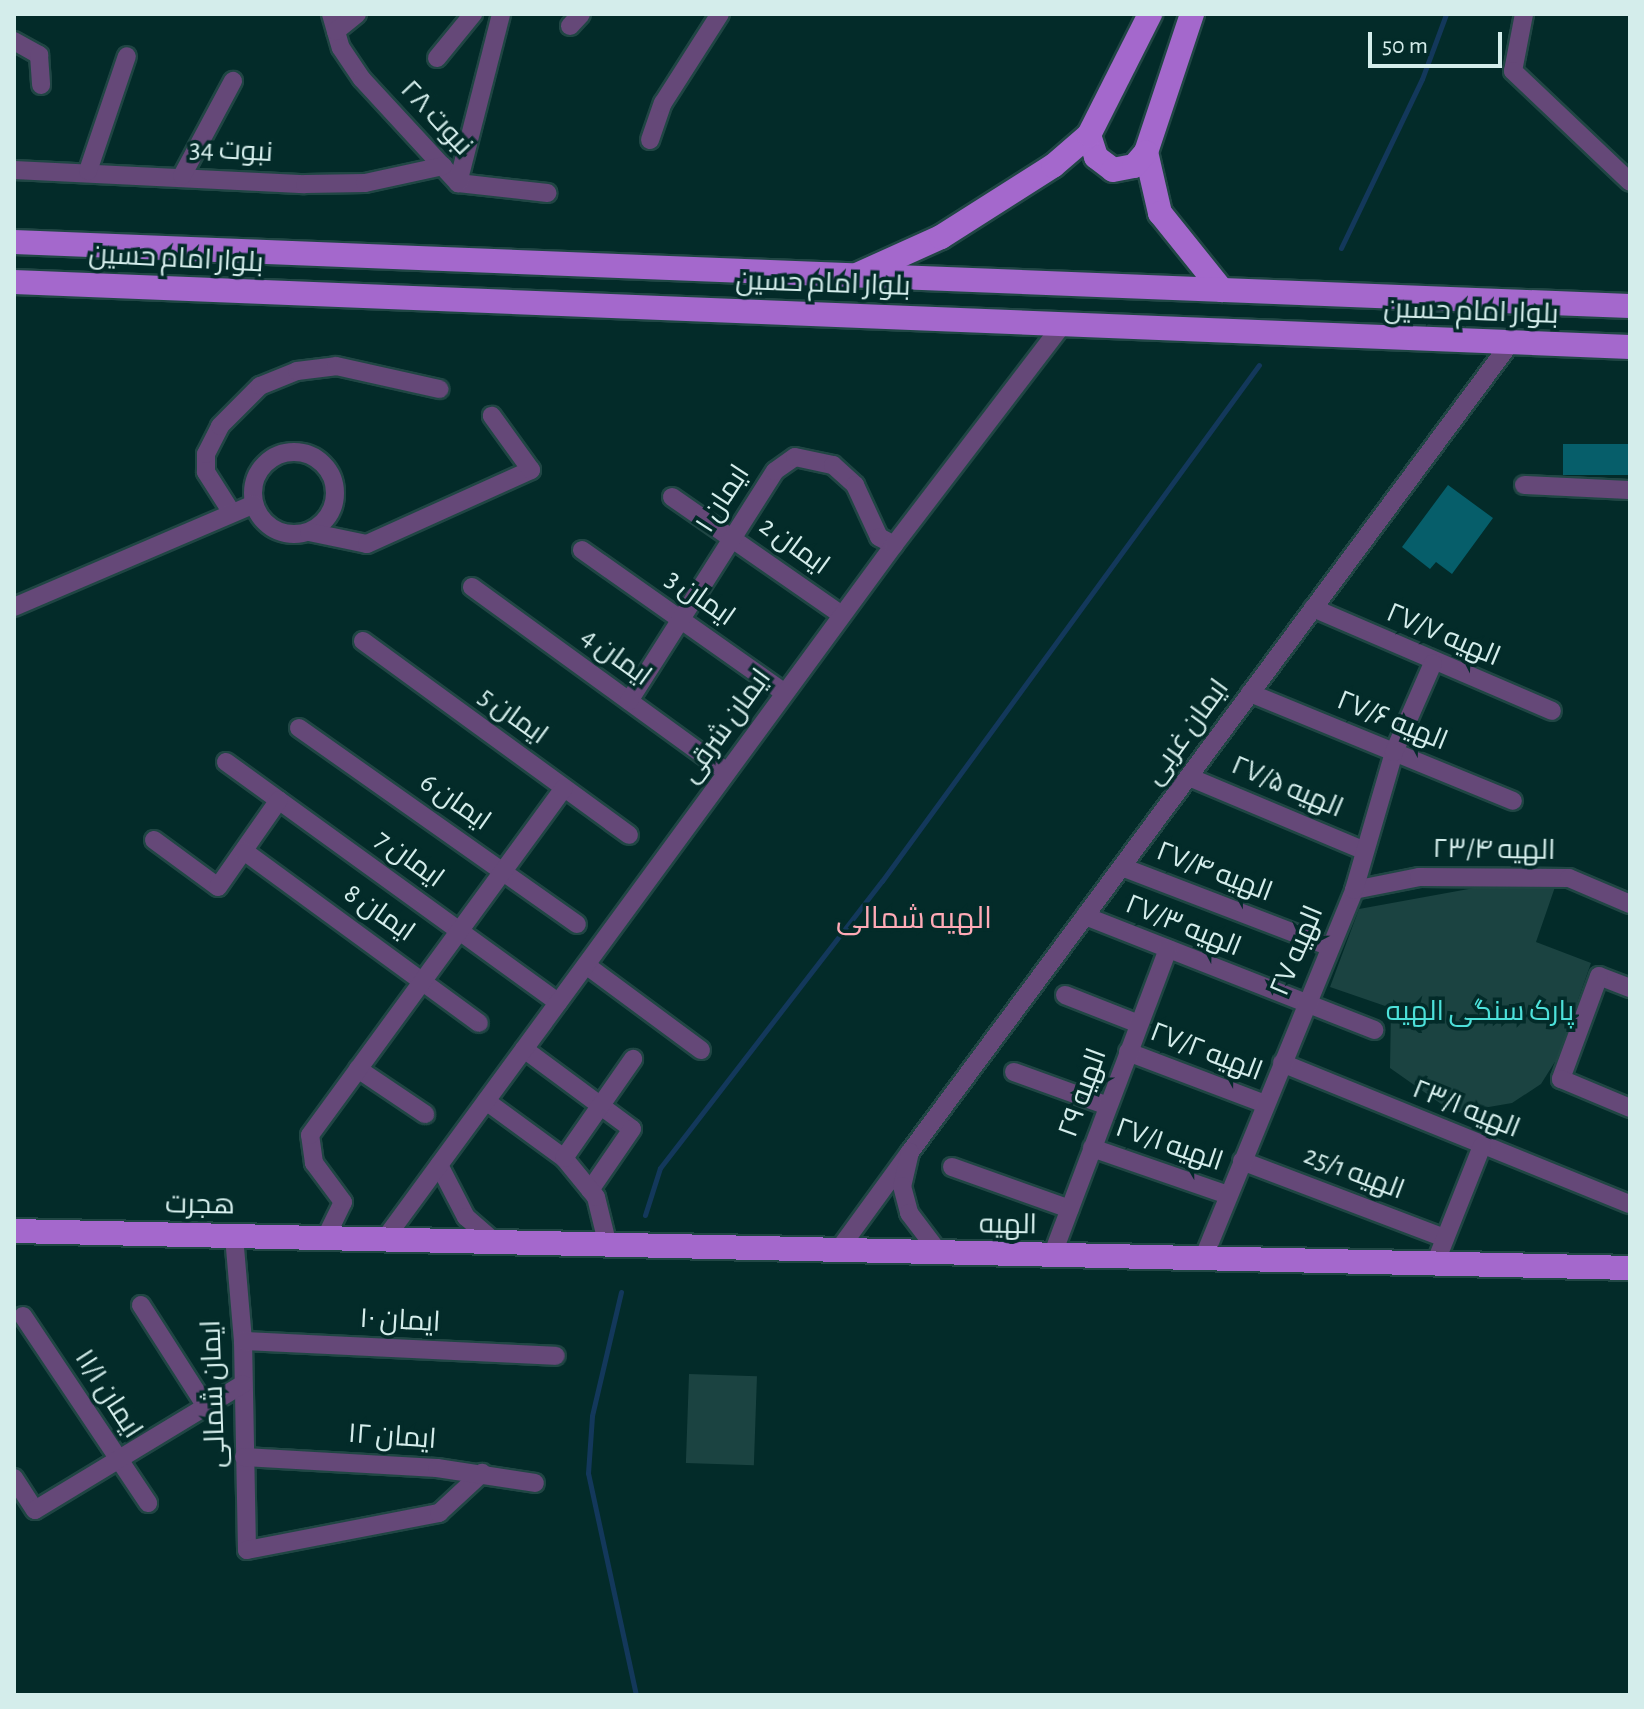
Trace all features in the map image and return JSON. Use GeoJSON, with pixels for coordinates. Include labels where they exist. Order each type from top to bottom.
{"type":"FeatureCollection","features":[{"type":"Feature","properties":{"kind":"main road"},"geometry":{"type":"LineString","coordinates":[[854,277],[941,237],[1053,166],[1089,135],[1150,14]]}},
{"type":"Feature","properties":{"kind":"main road"},"geometry":{"type":"LineString","coordinates":[[1089,135],[1096,157],[1113,170],[1134,166],[1146,152],[1192,14]]}},
{"type":"Feature","properties":{"kind":"main road"},"geometry":{"type":"LineString","coordinates":[[1146,152],[1160,213],[1222,290]]}},
{"type":"Feature","properties":{"kind":"main road","name":"بلوار امام حسین"},"geometry":{"type":"LineString","coordinates":[[14,242],[1630,306]]}},
{"type":"Feature","properties":{"kind":"main road","name":"بلوار امام حسین"},"geometry":{"type":"LineString","coordinates":[[14,282],[1509,345],[1630,347]]}},
{"type":"Feature","properties":{"kind":"main road","name":"هجرت"},"geometry":{"type":"LineString","coordinates":[[14,1231],[384,1240]]}},
{"type":"Feature","properties":{"kind":"main road","name":"الهیه"},"geometry":{"type":"LineString","coordinates":[[384,1240],[1630,1268]]}},
{"type":"Feature","properties":{"kind":"street"},"geometry":{"type":"LineString","coordinates":[[334,22],[357,14]]}},
{"type":"Feature","properties":{"kind":"street"},"geometry":{"type":"LineString","coordinates":[[437,58],[473,14]]}},
{"type":"Feature","properties":{"kind":"street"},"geometry":{"type":"LineString","coordinates":[[458,183],[501,14]]}},
{"type":"Feature","properties":{"kind":"street"},"geometry":{"type":"LineString","coordinates":[[650,140],[663,103],[720,14]]}},
{"type":"Feature","properties":{"kind":"street"},"geometry":{"type":"LineString","coordinates":[[1524,14],[1513,71],[1630,182]]}},
{"type":"Feature","properties":{"kind":"street","name":"نبوت ۲۸"},"geometry":{"type":"LineString","coordinates":[[334,22],[362,79],[458,183],[547,193]]}},
{"type":"Feature","properties":{"kind":"street"},"geometry":{"type":"LineString","coordinates":[[14,41],[39,55],[41,85]]}},
{"type":"Feature","properties":{"kind":"street"},"geometry":{"type":"LineString","coordinates":[[88,171],[127,56]]}},
{"type":"Feature","properties":{"kind":"street"},"geometry":{"type":"LineString","coordinates":[[182,176],[233,81]]}},
{"type":"Feature","properties":{"kind":"street","name":"نبوت 34"},"geometry":{"type":"LineString","coordinates":[[14,170],[365,183],[443,166]]}},
{"type":"Feature","properties":{"kind":"street","name":"ایمان شرقی"},"geometry":{"type":"LineString","coordinates":[[384,1240],[842,615],[1063,324]]}},
{"type":"Feature","properties":{"kind":"street","name":"ایمان غربی"},"geometry":{"type":"LineString","coordinates":[[837,1252],[1509,345]]}},
{"type":"Feature","properties":{"kind":"street"},"geometry":{"type":"LineString","coordinates":[[232,513],[206,472],[206,454],[220,426],[260,386],[297,371],[336,366],[439,389]]}},
{"type":"Feature","properties":{"kind":"street"},"geometry":{"type":"LineString","coordinates":[[309,532],[330,515],[335,502],[331,475],[312,456],[286,452],[273,457],[256,477],[254,504],[269,526],[282,532],[309,532],[367,544],[531,470],[492,416]]}},
{"type":"Feature","properties":{"kind":"street","name":"ایمان ۱"},"geometry":{"type":"LineString","coordinates":[[629,701],[679,617],[775,471],[795,457],[812,457],[833,465],[855,485],[879,537],[894,545]]}},
{"type":"Feature","properties":{"kind":"street"},"geometry":{"type":"LineString","coordinates":[[1524,485],[1630,490]]}},
{"type":"Feature","properties":{"kind":"street","name":"ایمان 2"},"geometry":{"type":"LineString","coordinates":[[672,497],[842,615]]}},
{"type":"Feature","properties":{"kind":"street"},"geometry":{"type":"LineString","coordinates":[[14,607],[254,504]]}},
{"type":"Feature","properties":{"kind":"street","name":"ایمان 3"},"geometry":{"type":"LineString","coordinates":[[582,550],[785,693]]}},
{"type":"Feature","properties":{"kind":"street","name":"ایمان 4"},"geometry":{"type":"LineString","coordinates":[[472,587],[727,772]]}},
{"type":"Feature","properties":{"kind":"street","name":"الهیه ۲۷/۷"},"geometry":{"type":"LineString","coordinates":[[1313,608],[1433,663],[1552,711]]}},
{"type":"Feature","properties":{"kind":"street","name":"ایمان 5"},"geometry":{"type":"LineString","coordinates":[[363,641],[629,835]]}},
{"type":"Feature","properties":{"kind":"street","name":"الهیه ۲۷"},"geometry":{"type":"LineString","coordinates":[[1203,1259],[1354,890],[1363,850],[1394,752],[1433,663]]}},
{"type":"Feature","properties":{"kind":"street","name":"الهیه ۲۷/۶"},"geometry":{"type":"LineString","coordinates":[[1250,693],[1513,801]]}},
{"type":"Feature","properties":{"kind":"street","name":"ایمان 6"},"geometry":{"type":"LineString","coordinates":[[299,728],[577,924]]}},
{"type":"Feature","properties":{"kind":"street","name":"ایمان 7"},"geometry":{"type":"LineString","coordinates":[[226,762],[558,1002]]}},
{"type":"Feature","properties":{"kind":"street","name":"الهیه ۲۷/۵"},"geometry":{"type":"LineString","coordinates":[[1189,777],[1363,850]]}},
{"type":"Feature","properties":{"kind":"street"},"geometry":{"type":"LineString","coordinates":[[325,1239],[343,1202],[314,1163],[310,1135],[564,788]]}},
{"type":"Feature","properties":{"kind":"street"},"geometry":{"type":"LineString","coordinates":[[154,840],[218,887],[279,800]]}},
{"type":"Feature","properties":{"kind":"street","name":"ایمان 8"},"geometry":{"type":"LineString","coordinates":[[244,851],[422,978],[479,1023]]}},
{"type":"Feature","properties":{"kind":"street","name":"الهیه ۲۷/۴"},"geometry":{"type":"LineString","coordinates":[[1122,867],[1330,947]]}},
{"type":"Feature","properties":{"kind":"street","name":"الهیه ۲۳/۴"},"geometry":{"type":"LineString","coordinates":[[1354,890],[1419,877],[1569,878],[1630,904]]}},
{"type":"Feature","properties":{"kind":"street","name":"الهیه ۲۷/۳"},"geometry":{"type":"LineString","coordinates":[[1085,916],[1304,1006],[1374,1030]]}},
{"type":"Feature","properties":{"kind":"street","name":"الهیه ۲۹"},"geometry":{"type":"LineString","coordinates":[[1052,1256],[1168,949]]}},
{"type":"Feature","properties":{"kind":"street"},"geometry":{"type":"LineString","coordinates":[[586,965],[701,1050]]}},
{"type":"Feature","properties":{"kind":"street"},"geometry":{"type":"LineString","coordinates":[[1630,988],[1599,976],[1561,1079],[1630,1108]]}},
{"type":"Feature","properties":{"kind":"street"},"geometry":{"type":"LineString","coordinates":[[1065,995],[1139,1024]]}},
{"type":"Feature","properties":{"kind":"street"},"geometry":{"type":"LineString","coordinates":[[524,1049],[632,1129],[590,1190]]}},
{"type":"Feature","properties":{"kind":"street","name":"الهیه ۲۷/۲"},"geometry":{"type":"LineString","coordinates":[[1128,1052],[1265,1104]]}},
{"type":"Feature","properties":{"kind":"street"},"geometry":{"type":"LineString","coordinates":[[564,1158],[633,1059]]}},
{"type":"Feature","properties":{"kind":"street","name":"الهیه ۲۳/۱"},"geometry":{"type":"LineString","coordinates":[[1282,1063],[1630,1204]]}},
{"type":"Feature","properties":{"kind":"street"},"geometry":{"type":"LineString","coordinates":[[358,1069],[425,1114]]}},
{"type":"Feature","properties":{"kind":"street"},"geometry":{"type":"LineString","coordinates":[[1014,1072],[1108,1106]]}},
{"type":"Feature","properties":{"kind":"street"},"geometry":{"type":"LineString","coordinates":[[486,1101],[564,1158],[590,1190],[608,1246]]}},
{"type":"Feature","properties":{"kind":"street"},"geometry":{"type":"LineString","coordinates":[[1435,1264],[1482,1146]]}},
{"type":"Feature","properties":{"kind":"street","name":"الهیه ۲۷/۱"},"geometry":{"type":"LineString","coordinates":[[1092,1148],[1228,1195]]}},
{"type":"Feature","properties":{"kind":"street"},"geometry":{"type":"LineString","coordinates":[[910,1152],[902,1186],[909,1213],[940,1254]]}},
{"type":"Feature","properties":{"kind":"street","name":"الهیه 25/1"},"geometry":{"type":"LineString","coordinates":[[1242,1161],[1445,1238]]}},
{"type":"Feature","properties":{"kind":"street"},"geometry":{"type":"LineString","coordinates":[[439,1165],[466,1217],[496,1243]]}},
{"type":"Feature","properties":{"kind":"street"},"geometry":{"type":"LineString","coordinates":[[952,1167],[1070,1209]]}},
{"type":"Feature","properties":{"kind":"street","name":"ایمان شمالی"},"geometry":{"type":"LineString","coordinates":[[234,1236],[243,1341],[247,1550],[439,1513],[482,1473]]}},
{"type":"Feature","properties":{"kind":"street"},"geometry":{"type":"LineString","coordinates":[[141,1305],[205,1405]]}},
{"type":"Feature","properties":{"kind":"street","name":"ایمان ۱۱/۱"},"geometry":{"type":"LineString","coordinates":[[23,1316],[148,1503]]}},
{"type":"Feature","properties":{"kind":"street","name":"ایمان ۱۰"},"geometry":{"type":"LineString","coordinates":[[243,1341],[556,1356]]}},
{"type":"Feature","properties":{"kind":"street"},"geometry":{"type":"LineString","coordinates":[[14,1478],[35,1510],[243,1384]]}},
{"type":"Feature","properties":{"kind":"street","name":"ایمان ۱۲"},"geometry":{"type":"LineString","coordinates":[[244,1457],[482,1473],[535,1483]]}},
{"type":"Feature","properties":{"kind":"green space","name":"پارک سنگی الهیه"},"geometry":{"type":"Polygon","coordinates":[[[1496,884],[1555,887],[1536,942],[1591,963],[1558,1057],[1541,1084],[1512,1103],[1454,1113],[1390,1068],[1391,1008],[1330,987],[1359,909],[1496,884]]]}},
{"type":"Feature","properties":{"kind":"green space"},"geometry":{"type":"Polygon","coordinates":[[[689,1374],[757,1376],[754,1465],[686,1463],[689,1374]]]}},
{"type":"Feature","properties":{"kind":"building"},"geometry":{"type":"Polygon","coordinates":[[[1563,444],[1630,444],[1630,475],[1563,475],[1563,444]]]}},
{"type":"Feature","properties":{"kind":"building"},"geometry":{"type":"Polygon","coordinates":[[[1448,485],[1493,518],[1452,574],[1436,562],[1430,569],[1402,547],[1448,485]]]}},
{"type":"Feature","properties":{"kind":"waterway"},"geometry":{"type":"LineString","coordinates":[[1341,248],[1422,79],[1446,14]]}},
{"type":"Feature","properties":{"kind":"waterway"},"geometry":{"type":"LineString","coordinates":[[645,1215],[660,1168],[882,881],[1259,365]]}},
{"type":"Feature","properties":{"kind":"waterway"},"geometry":{"type":"LineString","coordinates":[[621,1292],[592,1416],[588,1473],[636,1695]]}},
{"type":"Feature","properties":{"kind":"district","name":"الهیه شمالی"},"geometry":{"type":"Point","coordinates":[914,919]}}]}
